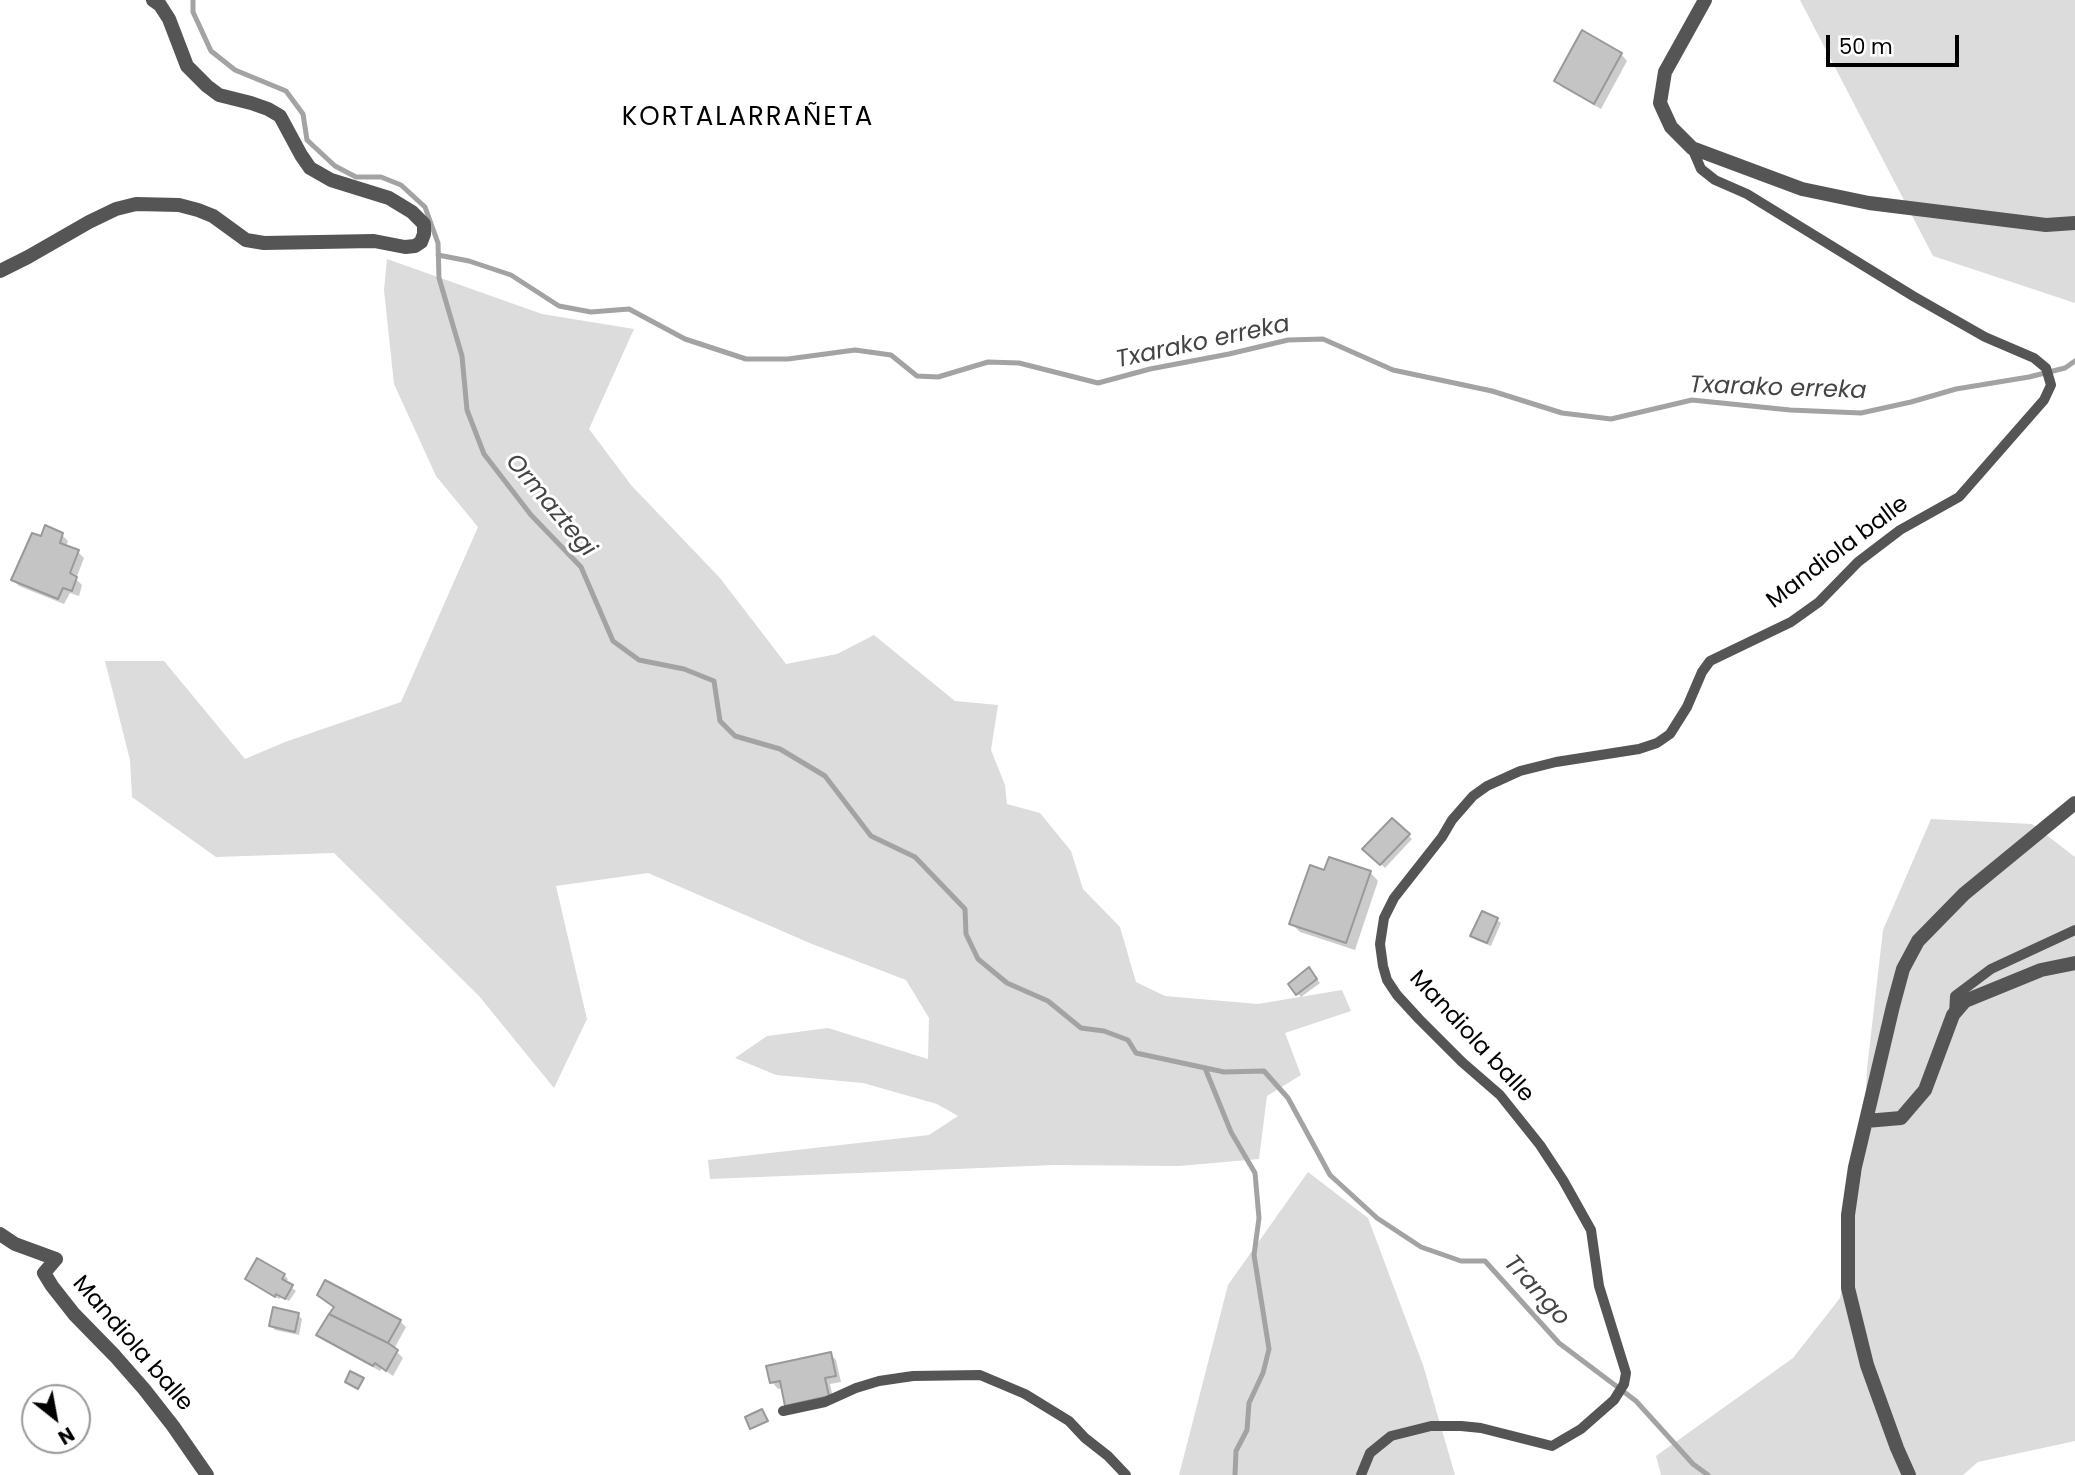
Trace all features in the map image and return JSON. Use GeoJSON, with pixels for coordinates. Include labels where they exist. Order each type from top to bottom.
{"type":"FeatureCollection","features":[{"type":"Feature","properties":{"kind":"street"},"geometry":{"type":"LineString","coordinates":[[0,271],[89,222],[116,209],[136,204],[179,205],[198,210],[213,216],[246,240],[264,243],[374,241],[405,247],[421,242],[424,224],[402,205],[372,192],[331,180],[310,168],[281,116],[268,109],[219,95],[207,86],[187,66],[169,19],[160,5],[153,0]]}},
{"type":"Feature","properties":{"kind":"street"},"geometry":{"type":"LineString","coordinates":[[1705,0],[1665,72],[1660,103],[1671,127],[1692,148],[1802,189],[1869,203],[2046,225],[2075,223]]}},
{"type":"Feature","properties":{"kind":"street"},"geometry":{"type":"LineString","coordinates":[[1909,1475],[1867,1365],[1848,1289],[1848,1215],[1855,1167],[1903,970],[1919,941],[1964,894],[2075,803]]}},
{"type":"Feature","properties":{"kind":"street"},"geometry":{"type":"LineString","coordinates":[[1866,1121],[1901,1118],[1925,1090],[1954,1015],[1965,1001],[2041,970],[2075,963]]}},
{"type":"Feature","properties":{"kind":"street","name":"Mandiola balle"},"geometry":{"type":"LineString","coordinates":[[0,1234],[15,1244],[56,1259],[44,1273],[52,1286],[74,1314],[144,1389],[206,1475]]}},
{"type":"Feature","properties":{"kind":"lane","name":"Mandiola balle"},"geometry":{"type":"LineString","coordinates":[[1360,1475],[1370,1453],[1391,1436],[1431,1426],[1481,1428],[1552,1446],[1581,1429],[1614,1400],[1624,1384],[1626,1373],[1599,1286],[1591,1230],[1563,1180],[1500,1095],[1419,1019],[1387,980],[1382,966],[1380,944],[1384,918],[1394,898],[1452,820],[1473,796],[1487,786],[1520,771],[1556,762],[1639,749],[1657,743],[1670,734],[1710,661],[1791,622],[1819,602],[1857,562],[1900,530],[1959,497],[2044,400],[2051,385],[2046,368],[2034,358],[1985,337],[1748,194],[1715,180],[1701,169],[1692,148]]}},
{"type":"Feature","properties":{"kind":"lane"},"geometry":{"type":"LineString","coordinates":[[1954,1015],[1955,996],[1991,969],[2075,930]]}},
{"type":"Feature","properties":{"kind":"lane"},"geometry":{"type":"LineString","coordinates":[[783,1412],[825,1402],[879,1381],[913,1376],[981,1375],[1025,1394],[1069,1421],[1126,1475]]}},
{"type":"Feature","properties":{"kind":"shaded area"},"geometry":{"type":"Polygon","coordinates":[[[1800,0],[2075,0],[2075,303],[1933,256],[1800,0]]]}},
{"type":"Feature","properties":{"kind":"shaded area"},"geometry":{"type":"Polygon","coordinates":[[[387,259],[542,314],[634,329],[589,429],[631,485],[720,578],[786,664],[837,654],[874,635],[955,701],[998,705],[991,750],[1005,785],[1007,804],[1040,813],[1071,851],[1083,889],[1120,927],[1136,982],[1165,996],[1258,1004],[1342,990],[1351,1011],[1285,1033],[1301,1075],[1267,1096],[1259,1159],[1179,1166],[1054,1165],[710,1179],[708,1160],[929,1135],[958,1116],[937,1104],[863,1083],[776,1075],[735,1058],[767,1036],[828,1028],[928,1059],[929,1018],[906,980],[812,944],[648,873],[556,886],[587,1019],[554,1088],[479,996],[334,853],[216,857],[132,797],[130,760],[105,661],[164,661],[245,759],[285,742],[401,702],[478,527],[436,476],[394,384],[384,290],[387,259]]]}},
{"type":"Feature","properties":{"kind":"shaded area"},"geometry":{"type":"Polygon","coordinates":[[[1931,819],[2032,824],[2075,857],[2075,1441],[1978,1462],[1963,1475],[1661,1475],[1656,1456],[1793,1358],[1840,1298],[1862,1170],[1867,1069],[1883,930],[1931,819]]]}},
{"type":"Feature","properties":{"kind":"shaded area"},"geometry":{"type":"Polygon","coordinates":[[[1308,1172],[1368,1218],[1423,1365],[1455,1475],[1179,1475],[1228,1285],[1308,1172]]]}},
{"type":"Feature","properties":{"kind":"building"},"geometry":{"type":"Polygon","coordinates":[[[1582,30],[1622,53],[1594,104],[1554,81],[1582,30]]]}},
{"type":"Feature","properties":{"kind":"building"},"geometry":{"type":"Polygon","coordinates":[[[45,525],[63,533],[60,543],[79,550],[70,573],[77,577],[72,591],[63,588],[58,599],[11,580],[32,533],[41,536],[45,525]]]}},
{"type":"Feature","properties":{"kind":"building"},"geometry":{"type":"Polygon","coordinates":[[[1392,818],[1410,834],[1380,865],[1362,849],[1392,818]]]}},
{"type":"Feature","properties":{"kind":"building"},"geometry":{"type":"Polygon","coordinates":[[[1329,857],[1371,871],[1346,943],[1289,924],[1310,865],[1324,870],[1329,857]]]}},
{"type":"Feature","properties":{"kind":"building"},"geometry":{"type":"Polygon","coordinates":[[[1482,911],[1498,918],[1487,943],[1470,936],[1482,911]]]}},
{"type":"Feature","properties":{"kind":"building"},"geometry":{"type":"Polygon","coordinates":[[[1309,967],[1317,979],[1296,995],[1288,984],[1309,967]]]}},
{"type":"Feature","properties":{"kind":"building"},"geometry":{"type":"Polygon","coordinates":[[[257,1258],[285,1274],[282,1279],[293,1285],[285,1299],[276,1294],[275,1297],[245,1279],[257,1258]]]}},
{"type":"Feature","properties":{"kind":"building"},"geometry":{"type":"Polygon","coordinates":[[[325,1280],[401,1320],[388,1343],[329,1314],[334,1307],[317,1295],[325,1280]]]}},
{"type":"Feature","properties":{"kind":"building"},"geometry":{"type":"Polygon","coordinates":[[[273,1307],[299,1313],[295,1332],[269,1326],[273,1307]]]}},
{"type":"Feature","properties":{"kind":"building"},"geometry":{"type":"Polygon","coordinates":[[[329,1314],[398,1350],[386,1371],[316,1335],[329,1314]]]}},
{"type":"Feature","properties":{"kind":"building"},"geometry":{"type":"Polygon","coordinates":[[[831,1352],[836,1376],[825,1378],[829,1396],[785,1406],[780,1381],[770,1383],[766,1366],[831,1352]]]}},
{"type":"Feature","properties":{"kind":"building"},"geometry":{"type":"Polygon","coordinates":[[[350,1371],[364,1378],[358,1389],[345,1382],[350,1371]]]}},
{"type":"Feature","properties":{"kind":"building"},"geometry":{"type":"Polygon","coordinates":[[[762,1409],[768,1421],[750,1429],[745,1417],[762,1409]]]}},
{"type":"Feature","properties":{"kind":"waterway","name":"Ormaztegi"},"geometry":{"type":"LineString","coordinates":[[193,0],[193,12],[211,51],[235,70],[286,91],[303,114],[307,140],[335,166],[356,177],[381,177],[401,185],[425,207],[438,243],[439,278],[462,356],[467,410],[484,454],[531,515],[581,567],[613,641],[639,660],[684,669],[714,681],[720,721],[735,736],[780,749],[825,776],[871,836],[915,857],[965,909],[966,934],[978,959],[1007,983],[1048,1001],[1081,1028],[1104,1031],[1128,1040],[1136,1053],[1224,1072],[1264,1071],[1288,1098],[1330,1175],[1377,1218],[1421,1247],[1461,1261],[1485,1261],[1559,1343],[1636,1401],[1693,1464],[1708,1475]]}},
{"type":"Feature","properties":{"kind":"waterway","name":"Txarako erreka"},"geometry":{"type":"LineString","coordinates":[[438,255],[469,261],[511,275],[559,306],[591,312],[629,309],[685,339],[746,359],[788,359],[855,350],[891,355],[917,376],[938,377],[988,362],[1019,363],[1098,383],[1150,369],[1288,340],[1323,339],[1393,370],[1492,391],[1562,413],[1611,419],[1692,400],[1790,410],[1861,413],[1956,389],[2029,377],[2065,368],[2075,361]]}},
{"type":"Feature","properties":{"kind":"waterway"},"geometry":{"type":"LineString","coordinates":[[1205,1068],[1231,1132],[1255,1173],[1259,1218],[1254,1255],[1269,1349],[1263,1373],[1249,1403],[1247,1430],[1236,1451],[1235,1475]]}},
{"type":"Feature","properties":{"kind":"district","name":"KORTALARRAÑETA"},"geometry":{"type":"Point","coordinates":[748,118]}},
{"type":"Feature","properties":{"kind":"water label","name":"Trango"},"geometry":{"type":"Point","coordinates":[1536,1291]}}]}
